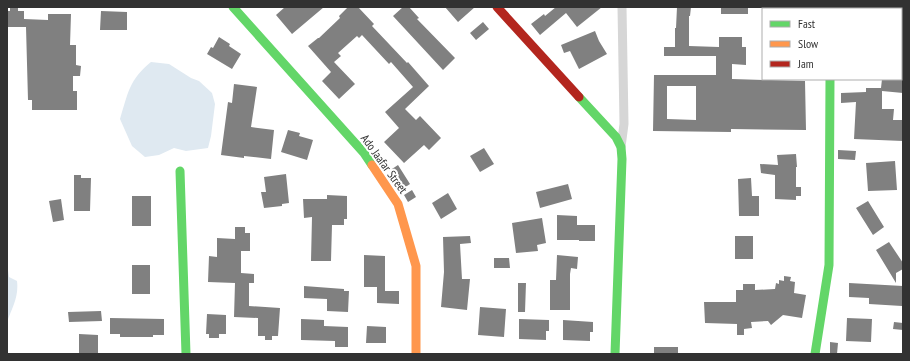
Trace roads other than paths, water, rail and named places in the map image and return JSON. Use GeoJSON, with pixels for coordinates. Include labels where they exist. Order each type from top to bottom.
{"type":"FeatureCollection","features":[{"type":"Feature","properties":{"kind":"street","name":"Ado Jaafar Street"},"geometry":{"type":"LineString","coordinates":[[233,7],[364,153],[398,204],[416,266],[416,354]]}},
{"type":"Feature","properties":{"kind":"street"},"geometry":{"type":"LineString","coordinates":[[497,7],[616,137],[621,147]]}},
{"type":"Feature","properties":{"kind":"street"},"geometry":{"type":"LineString","coordinates":[[615,354],[622,159],[621,147],[624,124],[622,7]]}},
{"type":"Feature","properties":{"kind":"street"},"geometry":{"type":"LineString","coordinates":[[815,354],[829,265],[830,80]]}},
{"type":"Feature","properties":{"kind":"street"},"geometry":{"type":"LineString","coordinates":[[180,171],[186,354]]}}]}
